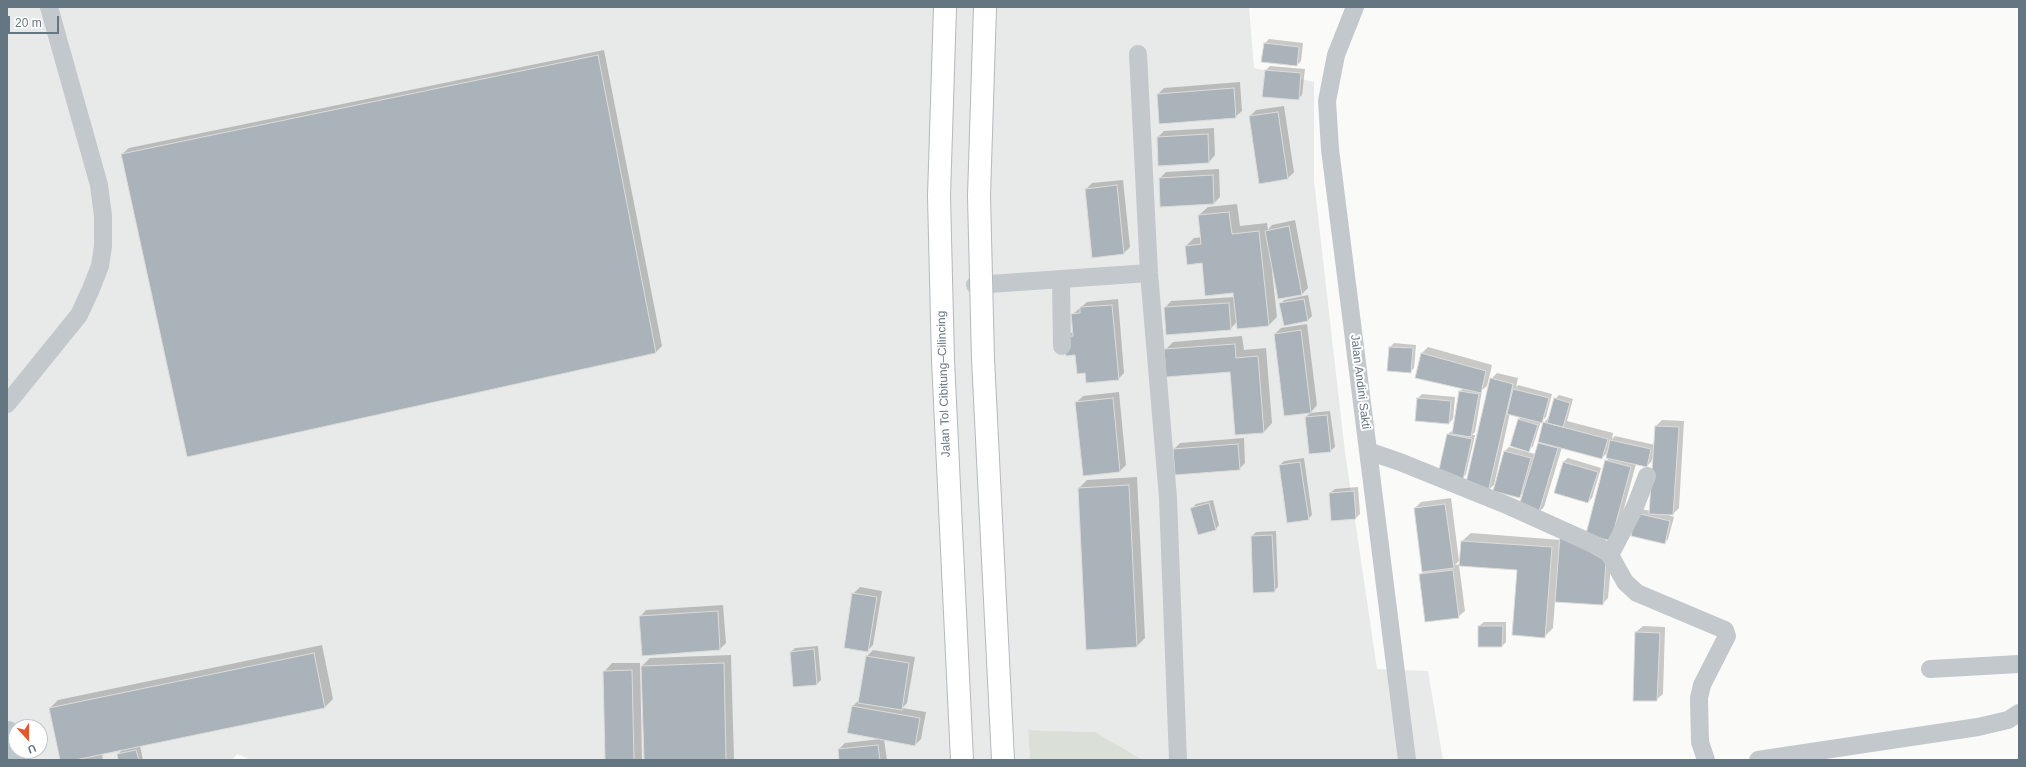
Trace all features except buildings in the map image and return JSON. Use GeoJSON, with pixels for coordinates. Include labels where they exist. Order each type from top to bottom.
{"type":"FeatureCollection","features":[{"type":"Feature","properties":{"kind":"highway","name":"Jalan Tol Cibitung–Cilincing"},"geometry":{"type":"LineString","coordinates":[[945,7],[939,218],[942,360],[962,760]]}},
{"type":"Feature","properties":{"kind":"highway"},"geometry":{"type":"LineString","coordinates":[[985,7],[979,196],[983,359],[1003,760]]}},
{"type":"Feature","properties":{"kind":"street"},"geometry":{"type":"LineString","coordinates":[[7,404],[79,315],[100,266],[103,246],[104,216],[99,185],[49,7]]}},
{"type":"Feature","properties":{"kind":"street","name":"Jalan Andini Sakti"},"geometry":{"type":"LineString","coordinates":[[1355,7],[1336,55],[1327,101],[1334,189],[1379,455],[1407,760]]}},
{"type":"Feature","properties":{"kind":"street"},"geometry":{"type":"LineString","coordinates":[[1138,54],[1149,273],[1168,498],[1178,760]]}},
{"type":"Feature","properties":{"kind":"street"},"geometry":{"type":"LineString","coordinates":[[975,285],[1149,273]]}},
{"type":"Feature","properties":{"kind":"street"},"geometry":{"type":"LineString","coordinates":[[1061,280],[1062,346]]}},
{"type":"Feature","properties":{"kind":"street"},"geometry":{"type":"LineString","coordinates":[[1379,455],[1509,506],[1600,546],[1610,555],[1625,582],[1637,593],[1725,630],[1726,636],[1702,685],[1698,698],[1700,742],[1706,760]]}},
{"type":"Feature","properties":{"kind":"street"},"geometry":{"type":"LineString","coordinates":[[1610,555],[1635,507],[1648,476]]}},
{"type":"Feature","properties":{"kind":"street"},"geometry":{"type":"LineString","coordinates":[[1930,669],[2019,664]]}},
{"type":"Feature","properties":{"kind":"street"},"geometry":{"type":"LineString","coordinates":[[1763,760],[1978,727],[2008,720],[2019,713]]}},
{"type":"Feature","properties":{"kind":"shaded area"},"geometry":{"type":"Polygon","coordinates":[[[7,7],[1249,7],[1254,68],[1314,82],[1314,181],[1345,452],[1377,669],[1428,671],[1443,760],[1143,760],[1095,732],[1028,730],[1030,760],[251,760],[237,754],[232,760],[7,760],[7,7]]]}},
{"type":"Feature","properties":{"kind":"shaded area"},"geometry":{"type":"Polygon","coordinates":[[[1028,730],[1095,732],[1143,760],[1030,760],[1028,730]]]}}]}
